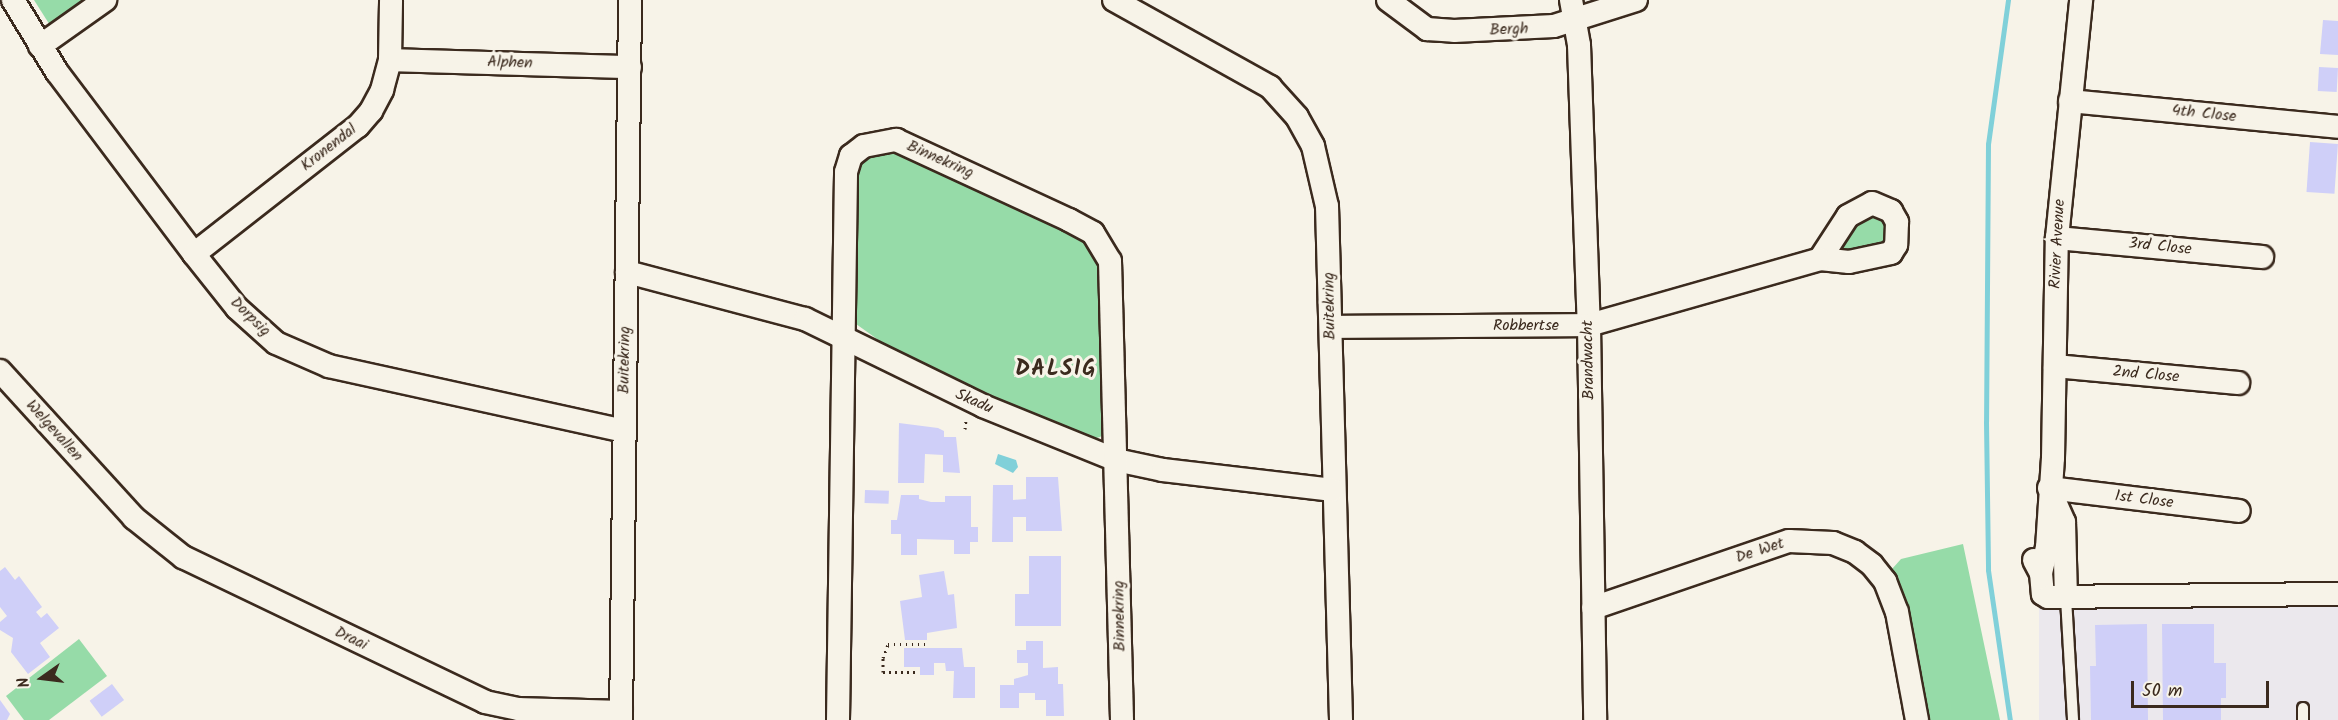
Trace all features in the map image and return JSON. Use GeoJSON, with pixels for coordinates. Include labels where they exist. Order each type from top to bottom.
{"type":"FeatureCollection","features":[{"type":"Feature","properties":{"kind":"street","name":"Dorpsig"},"geometry":{"type":"LineString","coordinates":[[13,0],[40,46],[194,254],[255,326],[302,357],[624,431]]}},
{"type":"Feature","properties":{"kind":"street"},"geometry":{"type":"LineString","coordinates":[[40,46],[105,0]]}},
{"type":"Feature","properties":{"kind":"street","name":"Kronendal"},"geometry":{"type":"LineString","coordinates":[[194,254],[358,126],[382,90],[390,60],[391,0]]}},
{"type":"Feature","properties":{"kind":"street","name":"Buitekring"},"geometry":{"type":"LineString","coordinates":[[621,716],[630,0]]}},
{"type":"Feature","properties":{"kind":"street","name":"Buitekring"},"geometry":{"type":"LineString","coordinates":[[1114,0],[1246,70],[1270,87],[1297,117],[1313,146],[1324,188],[1341,720]]}},
{"type":"Feature","properties":{"kind":"street","name":"Bergh"},"geometry":{"type":"LineString","coordinates":[[1388,0],[1417,24],[1439,31],[1534,29],[1574,10],[1636,0]]}},
{"type":"Feature","properties":{"kind":"street","name":"Rivier Avenue"},"geometry":{"type":"LineString","coordinates":[[2049,488],[2064,522],[2066,598],[2043,594],[2041,573],[2033,558],[2035,526],[2049,488],[2055,366],[2057,238],[2081,0]]}},
{"type":"Feature","properties":{"kind":"street","name":"Brandwacht"},"geometry":{"type":"LineString","coordinates":[[1574,10],[1588,325],[1595,720]]}},
{"type":"Feature","properties":{"kind":"street","name":"Alphen"},"geometry":{"type":"LineString","coordinates":[[390,60],[630,66]]}},
{"type":"Feature","properties":{"kind":"street","name":"4th Close"},"geometry":{"type":"LineString","coordinates":[[2070,101],[2338,127]]}},
{"type":"Feature","properties":{"kind":"street","name":"Binnekring"},"geometry":{"type":"LineString","coordinates":[[838,720],[845,198],[851,156],[864,146],[896,140],[1069,220],[1093,233],[1102,245],[1113,281],[1122,720]]}},
{"type":"Feature","properties":{"kind":"street","name":"3rd Close"},"geometry":{"type":"LineString","coordinates":[[2057,238],[2262,257]]}},
{"type":"Feature","properties":{"kind":"street","name":"Robbertse"},"geometry":{"type":"LineString","coordinates":[[1330,327],[1588,325],[1820,260]]}},
{"type":"Feature","properties":{"kind":"street","name":"Skadu"},"geometry":{"type":"LineString","coordinates":[[627,272],[769,307],[842,336],[983,406],[1116,460],[1163,470],[1333,490]]}},
{"type":"Feature","properties":{"kind":"street","name":"2nd Close"},"geometry":{"type":"LineString","coordinates":[[2055,366],[2238,383]]}},
{"type":"Feature","properties":{"kind":"street","name":"Welgevallen"},"geometry":{"type":"LineString","coordinates":[[0,370],[109,492]]}},
{"type":"Feature","properties":{"kind":"street","name":"1st Close"},"geometry":{"type":"LineString","coordinates":[[2049,488],[2239,511]]}},
{"type":"Feature","properties":{"kind":"street","name":"Draai"},"geometry":{"type":"LineString","coordinates":[[109,492],[149,532],[183,556],[464,693],[519,710],[621,716]]}},
{"type":"Feature","properties":{"kind":"street","name":"De Wet"},"geometry":{"type":"LineString","coordinates":[[1593,608],[1789,541],[1833,543],[1855,552],[1872,565],[1885,581],[1897,612],[1917,720]]}},
{"type":"Feature","properties":{"kind":"street"},"geometry":{"type":"LineString","coordinates":[[2066,598],[2338,594]]}},
{"type":"Feature","properties":{"kind":"lane"},"geometry":{"type":"LineString","coordinates":[[2066,598],[2073,720]]}},
{"type":"Feature","properties":{"kind":"path"},"geometry":{"type":"LineString","coordinates":[[915,672],[883,672],[883,658],[888,644],[925,644]]}},
{"type":"Feature","properties":{"kind":"shaded area"},"geometry":{"type":"Polygon","coordinates":[[[2039,596],[2338,596],[2338,720],[2039,720],[2039,596]]]}},
{"type":"Feature","properties":{"kind":"green space"},"geometry":{"type":"Polygon","coordinates":[[[34,0],[97,0],[53,30],[34,0]]]}},
{"type":"Feature","properties":{"kind":"green space"},"geometry":{"type":"Polygon","coordinates":[[[901,149],[1092,244],[1102,261],[1104,434],[1100,437],[1093,439],[1027,418],[894,351],[856,324],[852,199],[859,158],[901,149]]]}},
{"type":"Feature","properties":{"kind":"green space"},"geometry":{"type":"Polygon","coordinates":[[[1868,213],[1885,218],[1890,234],[1883,245],[1837,253],[1860,217],[1868,213]]]}},
{"type":"Feature","properties":{"kind":"green space"},"geometry":{"type":"Polygon","coordinates":[[[1963,544],[2000,720],[1927,720],[1913,639],[1900,584],[1892,569],[1901,559],[1963,544]]]}},
{"type":"Feature","properties":{"kind":"green space"},"geometry":{"type":"Polygon","coordinates":[[[79,639],[107,676],[49,720],[24,720],[6,696],[79,639]]]}},
{"type":"Feature","properties":{"kind":"water"},"geometry":{"type":"Polygon","coordinates":[[[998,454],[1016,460],[1018,467],[1013,473],[995,464],[998,454]]]}},
{"type":"Feature","properties":{"kind":"building"},"geometry":{"type":"Polygon","coordinates":[[[2323,20],[2338,21],[2338,55],[2320,54],[2323,20]]]}},
{"type":"Feature","properties":{"kind":"building"},"geometry":{"type":"Polygon","coordinates":[[[2319,67],[2338,68],[2337,92],[2318,91],[2319,67]]]}},
{"type":"Feature","properties":{"kind":"building"},"geometry":{"type":"Polygon","coordinates":[[[2310,142],[2338,144],[2334,194],[2307,192],[2310,142]]]}},
{"type":"Feature","properties":{"kind":"building"},"geometry":{"type":"Polygon","coordinates":[[[899,423],[938,428],[944,431],[944,437],[956,437],[960,473],[943,472],[943,455],[925,454],[924,483],[898,483],[899,423]]]}},
{"type":"Feature","properties":{"kind":"building"},"geometry":{"type":"Polygon","coordinates":[[[1026,477],[1058,477],[1062,531],[1026,531],[1026,517],[1013,517],[1013,542],[992,542],[993,485],[1013,485],[1013,500],[1026,499],[1026,477]]]}},
{"type":"Feature","properties":{"kind":"building"},"geometry":{"type":"Polygon","coordinates":[[[865,490],[889,491],[889,504],[865,503],[865,490]]]}},
{"type":"Feature","properties":{"kind":"building"},"geometry":{"type":"Polygon","coordinates":[[[901,495],[919,495],[919,499],[931,502],[945,502],[945,496],[971,496],[971,527],[978,527],[978,542],[970,542],[970,554],[954,554],[954,540],[917,539],[917,555],[901,555],[901,534],[891,534],[891,520],[897,520],[901,495]]]}},
{"type":"Feature","properties":{"kind":"building"},"geometry":{"type":"Polygon","coordinates":[[[1029,556],[1061,556],[1061,626],[1015,626],[1015,594],[1029,594],[1029,556]]]}},
{"type":"Feature","properties":{"kind":"building"},"geometry":{"type":"Polygon","coordinates":[[[5,567],[15,580],[19,576],[42,607],[36,612],[41,618],[47,613],[59,628],[40,643],[50,657],[28,674],[11,652],[13,638],[0,630],[0,622],[7,616],[0,607],[0,571],[5,567]]]}},
{"type":"Feature","properties":{"kind":"building"},"geometry":{"type":"Polygon","coordinates":[[[944,571],[948,595],[954,594],[957,628],[927,633],[927,640],[905,640],[900,601],[922,597],[919,575],[944,571]]]}},
{"type":"Feature","properties":{"kind":"building"},"geometry":{"type":"Polygon","coordinates":[[[2147,624],[2148,720],[2091,720],[2090,666],[2096,666],[2095,625],[2147,624]]]}},
{"type":"Feature","properties":{"kind":"building"},"geometry":{"type":"Polygon","coordinates":[[[2162,624],[2214,624],[2214,663],[2226,663],[2226,698],[2221,698],[2221,720],[2163,720],[2162,624]]]}},
{"type":"Feature","properties":{"kind":"building"},"geometry":{"type":"Polygon","coordinates":[[[1026,641],[1043,641],[1043,668],[1058,667],[1058,684],[1063,684],[1064,716],[1046,716],[1046,700],[1035,700],[1035,693],[1019,693],[1019,708],[1000,708],[1000,685],[1014,685],[1014,679],[1028,675],[1028,663],[1017,663],[1017,650],[1026,650],[1026,641]]]}},
{"type":"Feature","properties":{"kind":"building"},"geometry":{"type":"Polygon","coordinates":[[[904,648],[962,648],[964,667],[975,667],[975,698],[953,698],[954,671],[946,671],[945,663],[934,663],[934,675],[920,675],[920,667],[904,667],[904,648]]]}},
{"type":"Feature","properties":{"kind":"building"},"geometry":{"type":"Polygon","coordinates":[[[112,684],[124,700],[102,717],[90,701],[112,684]]]}},
{"type":"Feature","properties":{"kind":"building"},"geometry":{"type":"Polygon","coordinates":[[[0,700],[10,714],[7,720],[0,720],[0,700]]]}},
{"type":"Feature","properties":{"kind":"waterway"},"geometry":{"type":"LineString","coordinates":[[2008,0],[1988,144],[1986,422],[1988,570],[2010,720]]}},
{"type":"Feature","properties":{"kind":"district","name":"DALSIG"},"geometry":{"type":"Point","coordinates":[1056,370]}}]}
